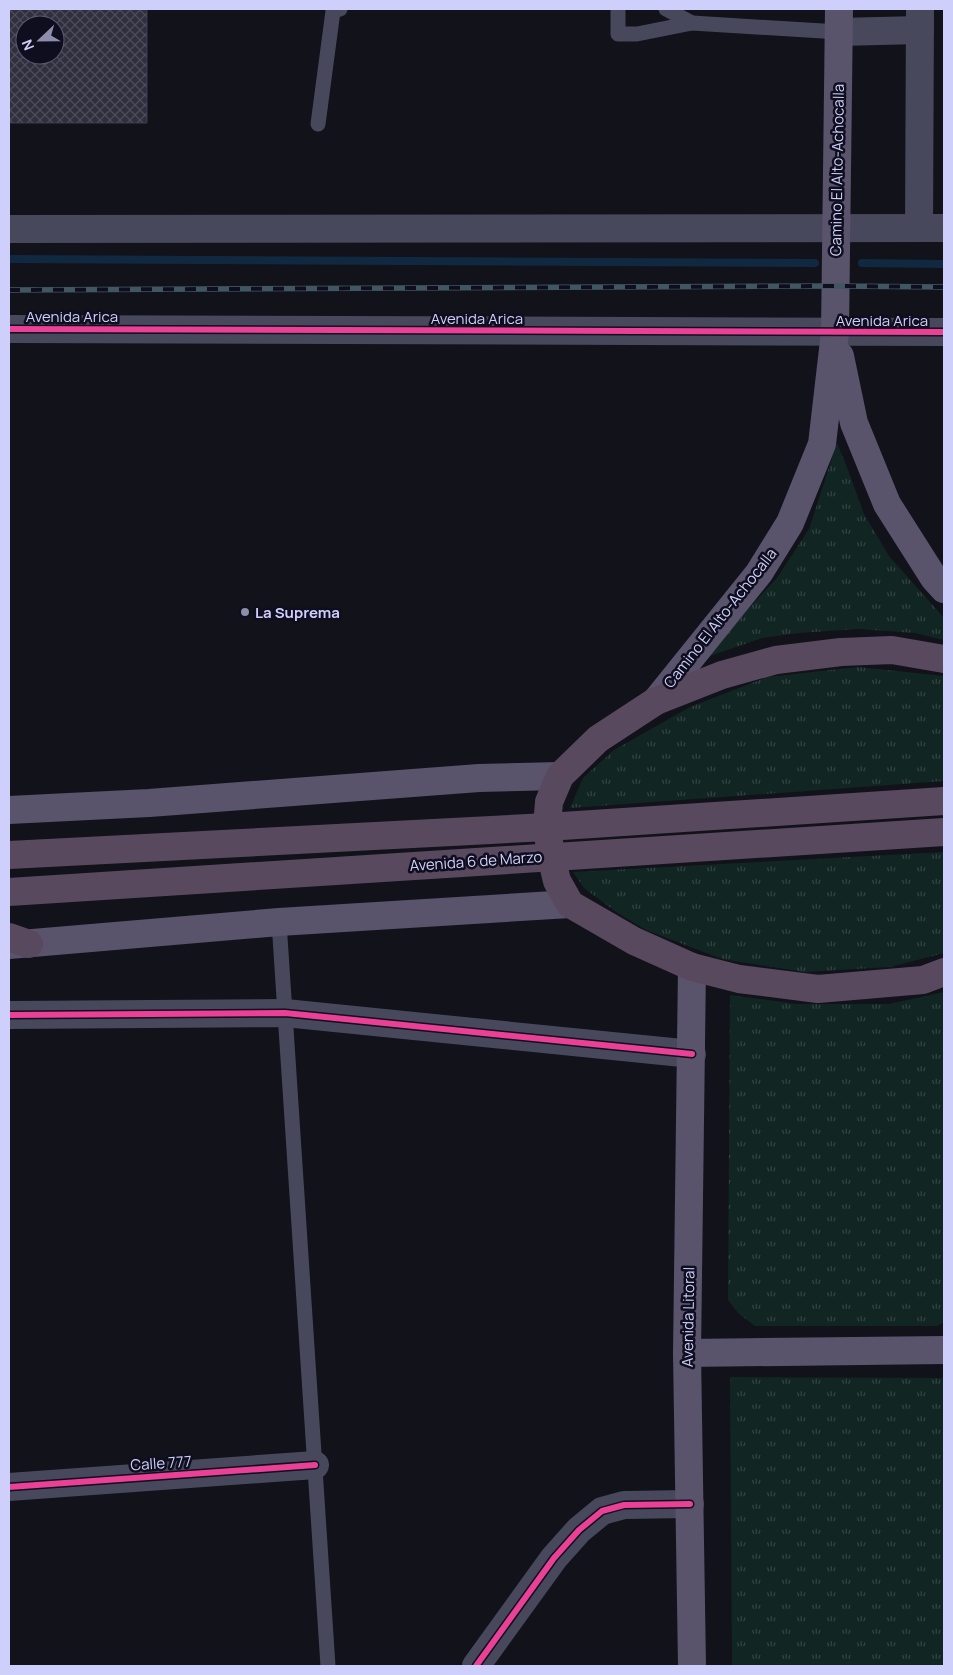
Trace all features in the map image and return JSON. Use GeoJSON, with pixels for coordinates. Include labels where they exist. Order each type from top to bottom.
{"type":"FeatureCollection","features":[{"type":"Feature","properties":{"kind":"highway"},"geometry":{"type":"LineString","coordinates":[[944,659],[892,650],[841,652],[776,660],[722,675],[656,701],[598,739],[560,776],[549,802],[547,827],[557,881],[570,904],[634,942],[692,967],[739,979],[818,989],[922,980],[944,972]]}},
{"type":"Feature","properties":{"kind":"highway","name":"Avenida 6 de Marzo"},"geometry":{"type":"LineString","coordinates":[[9,855],[547,827],[944,801]]}},
{"type":"Feature","properties":{"kind":"highway","name":"Avenida 6 de Marzo"},"geometry":{"type":"LineString","coordinates":[[9,892],[944,832]]}},
{"type":"Feature","properties":{"kind":"main road","name":"Camino El Alto-Achocalla"},"geometry":{"type":"LineString","coordinates":[[656,701],[759,573],[790,523],[822,444],[835,332],[839,20]]}},
{"type":"Feature","properties":{"kind":"main road","name":"Camino El Alto-Achocalla"},"geometry":{"type":"LineString","coordinates":[[835,332],[854,422],[887,504],[934,578],[944,589]]}},
{"type":"Feature","properties":{"kind":"main road"},"geometry":{"type":"LineString","coordinates":[[9,810],[149,803],[479,778],[560,776]]}},
{"type":"Feature","properties":{"kind":"main road"},"geometry":{"type":"LineString","coordinates":[[16,942],[279,922],[570,904]]}},
{"type":"Feature","properties":{"kind":"main road","name":"Avenida Litoral"},"geometry":{"type":"LineString","coordinates":[[692,967],[687,1353],[692,1666]]}},
{"type":"Feature","properties":{"kind":"main road"},"geometry":{"type":"LineString","coordinates":[[687,1353],[944,1350]]}},
{"type":"Feature","properties":{"kind":"street"},"geometry":{"type":"LineString","coordinates":[[9,229],[932,228],[920,19],[839,20]]}},
{"type":"Feature","properties":{"kind":"street","name":"Avenida Arica"},"geometry":{"type":"LineString","coordinates":[[9,329],[944,332]]}},
{"type":"Feature","properties":{"kind":"street"},"geometry":{"type":"LineString","coordinates":[[9,1015],[285,1013],[692,1054]]}},
{"type":"Feature","properties":{"kind":"street","name":"Calle 777"},"geometry":{"type":"LineString","coordinates":[[9,1487],[315,1465]]}},
{"type":"Feature","properties":{"kind":"street"},"geometry":{"type":"LineString","coordinates":[[476,1666],[554,1558],[579,1530],[602,1511],[624,1505],[690,1504]]}},
{"type":"Feature","properties":{"kind":"lane"},"geometry":{"type":"LineString","coordinates":[[318,124],[333,11],[340,9]]}},
{"type":"Feature","properties":{"kind":"lane"},"geometry":{"type":"LineString","coordinates":[[618,9],[618,34],[637,34],[692,23],[839,20]]}},
{"type":"Feature","properties":{"kind":"lane"},"geometry":{"type":"LineString","coordinates":[[666,9],[692,23]]}},
{"type":"Feature","properties":{"kind":"lane"},"geometry":{"type":"LineString","coordinates":[[279,922],[328,1666]]}},
{"type":"Feature","properties":{"kind":"green space"},"geometry":{"type":"Polygon","coordinates":[[[837,443],[864,514],[889,556],[944,618],[944,640],[915,633],[858,629],[799,633],[762,638],[710,656],[748,609],[777,578],[809,529],[837,443]]]}},
{"type":"Feature","properties":{"kind":"green space"},"geometry":{"type":"Polygon","coordinates":[[[858,667],[944,676],[944,781],[570,808],[583,778],[614,750],[690,707],[767,677],[858,667]]]}},
{"type":"Feature","properties":{"kind":"green space"},"geometry":{"type":"Polygon","coordinates":[[[944,852],[944,953],[890,967],[804,972],[722,959],[646,930],[616,912],[584,888],[573,872],[944,852]]]}},
{"type":"Feature","properties":{"kind":"green space"},"geometry":{"type":"Polygon","coordinates":[[[944,992],[944,1322],[937,1326],[755,1326],[739,1314],[728,1300],[730,995],[797,1004],[889,1004],[944,992]]]}},
{"type":"Feature","properties":{"kind":"green space"},"geometry":{"type":"Polygon","coordinates":[[[730,1377],[944,1378],[944,1666],[732,1666],[730,1377]]]}},
{"type":"Feature","properties":{"kind":"building"},"geometry":{"type":"Polygon","coordinates":[[[9,9],[147,9],[147,123],[9,123],[9,9]]]}},
{"type":"Feature","properties":{"kind":"waterway"},"geometry":{"type":"LineString","coordinates":[[9,259],[815,263]]}},
{"type":"Feature","properties":{"kind":"waterway"},"geometry":{"type":"LineString","coordinates":[[862,263],[944,264]]}},
{"type":"Feature","properties":{"kind":"railway"},"geometry":{"type":"LineString","coordinates":[[9,290],[944,287]]}},
{"type":"Feature","properties":{"kind":"cycle path"},"geometry":{"type":"LineString","coordinates":[[9,329],[944,332]]}},
{"type":"Feature","properties":{"kind":"cycle path"},"geometry":{"type":"LineString","coordinates":[[9,1015],[285,1013],[692,1054]]}},
{"type":"Feature","properties":{"kind":"cycle path"},"geometry":{"type":"LineString","coordinates":[[9,1487],[315,1465]]}},
{"type":"Feature","properties":{"kind":"cycle path"},"geometry":{"type":"LineString","coordinates":[[476,1666],[554,1558],[579,1530],[602,1511],[624,1505],[690,1504]]}},
{"type":"Feature","properties":{"kind":"place","name":"La Suprema"},"geometry":{"type":"Point","coordinates":[245,612]}}]}
